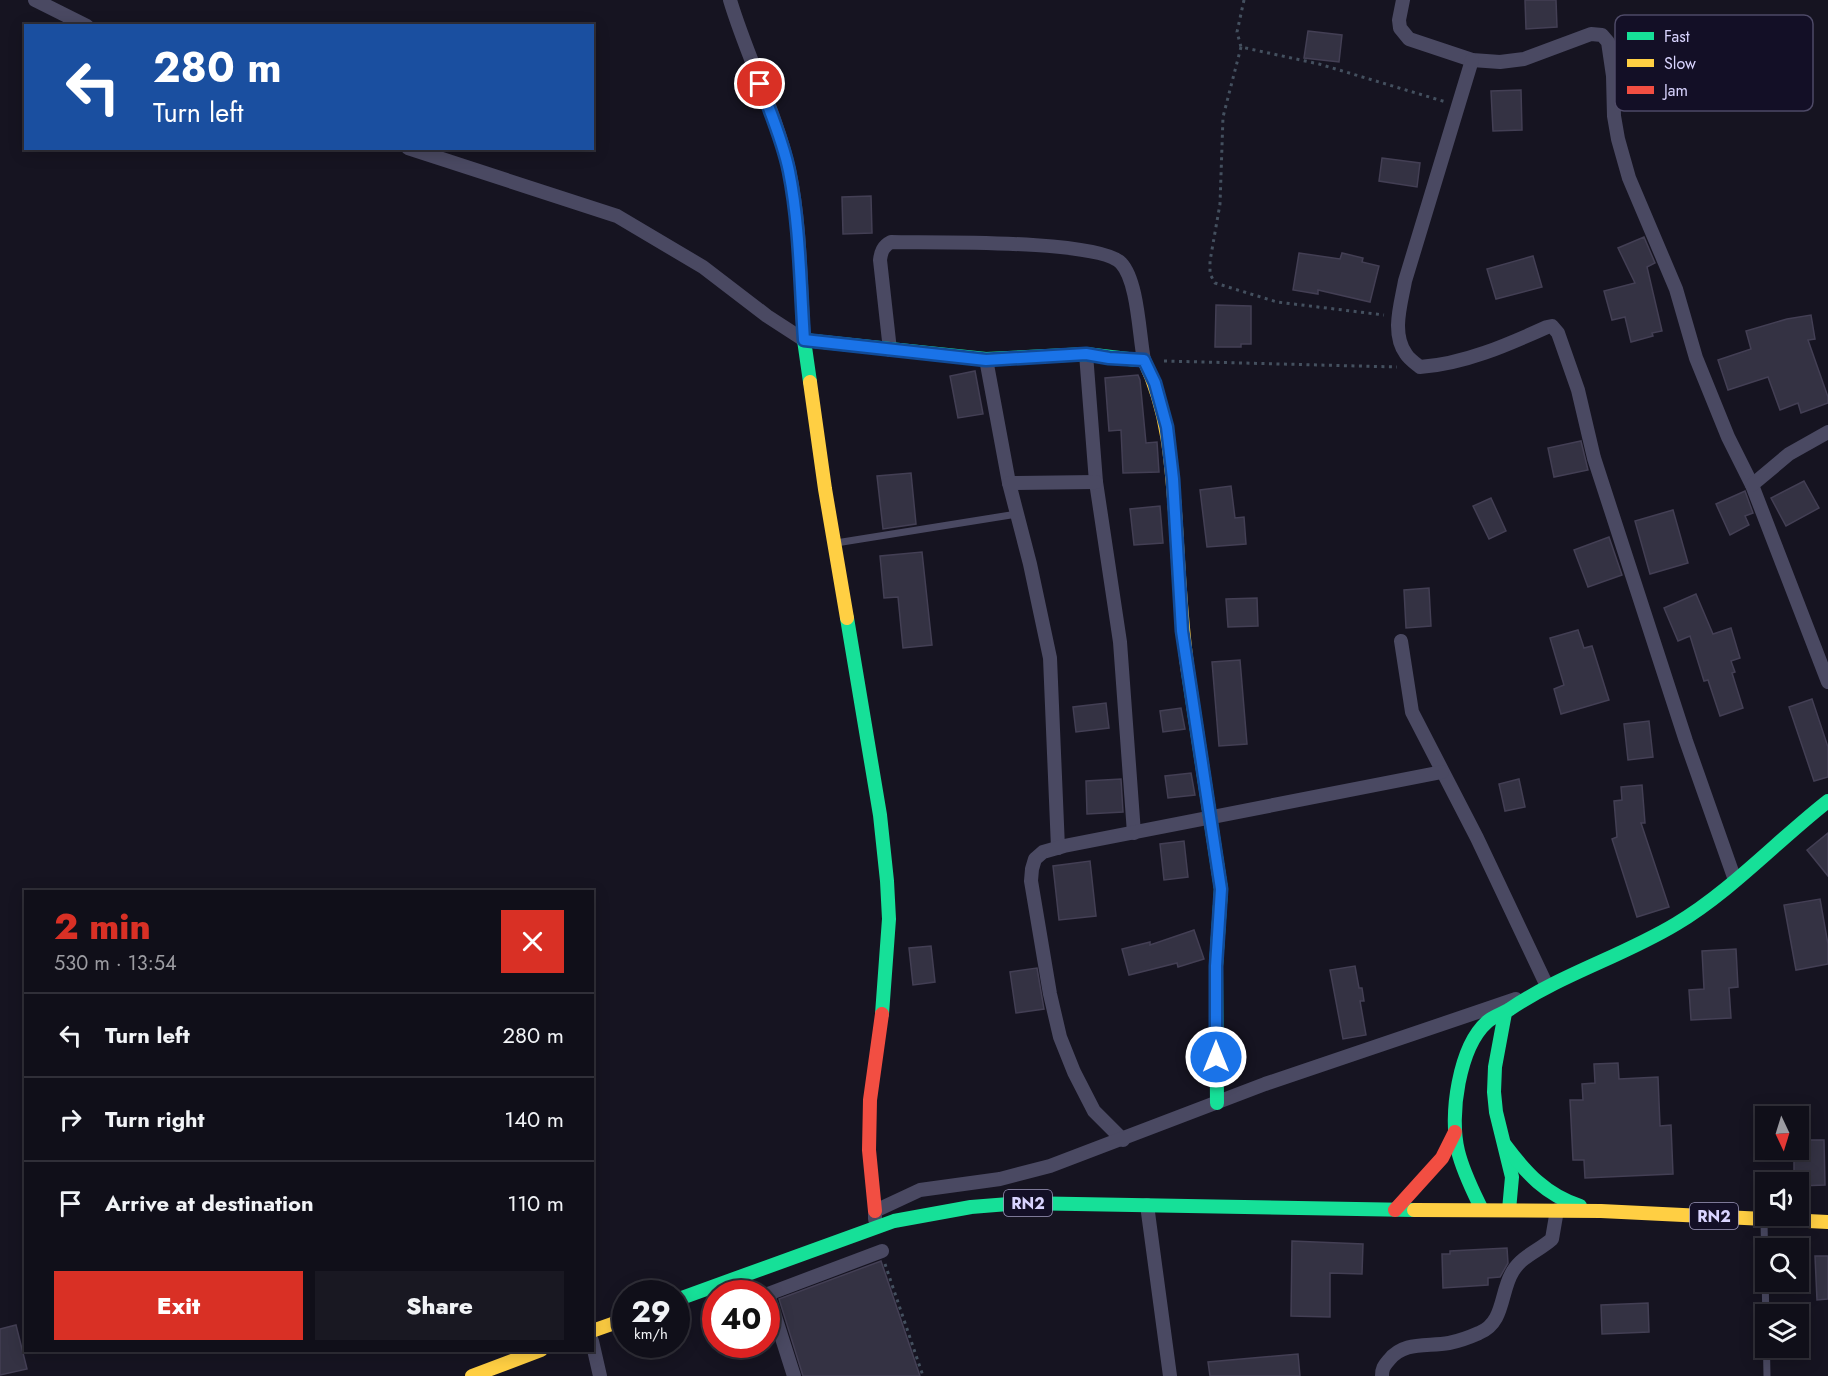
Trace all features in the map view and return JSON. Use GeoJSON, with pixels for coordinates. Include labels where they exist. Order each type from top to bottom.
{"type":"FeatureCollection","features":[{"type":"Feature","properties":{"kind":"main road"},"geometry":{"type":"LineString","coordinates":[[875,1211],[869,1150],[870,1100],[885,988],[889,919],[880,815],[834,543],[804,340],[986,360],[1086,354],[1144,360],[1155,383],[1167,427],[1173,479],[1182,631],[1221,889],[1216,966],[1217,1103]]}},
{"type":"Feature","properties":{"kind":"main road"},"geometry":{"type":"LineString","coordinates":[[1482,1210],[1460,1162],[1455,1132],[1459,1088],[1471,1047],[1487,1023],[1532,993],[1611,958],[1677,924],[1735,880],[1828,801]]}},
{"type":"Feature","properties":{"kind":"main road"},"geometry":{"type":"LineString","coordinates":[[1505,1013],[1494,1082],[1495,1104],[1512,1177],[1509,1210]]}},
{"type":"Feature","properties":{"kind":"main road"},"geometry":{"type":"LineString","coordinates":[[1395,1210],[1442,1158],[1455,1132]]}},
{"type":"Feature","properties":{"kind":"main road"},"geometry":{"type":"LineString","coordinates":[[1505,1145],[1528,1176],[1539,1186],[1574,1204],[1601,1210]]}},
{"type":"Feature","properties":{"kind":"main road","name":"RN2"},"geometry":{"type":"LineString","coordinates":[[690,1295],[894,1221],[971,1207],[1020,1203],[1395,1210],[1601,1210],[1755,1218]]}},
{"type":"Feature","properties":{"kind":"main road","name":"RN2"},"geometry":{"type":"LineString","coordinates":[[1809,1221],[1828,1222]]}},
{"type":"Feature","properties":{"kind":"main road"},"geometry":{"type":"LineString","coordinates":[[594,1330],[612,1324]]}},
{"type":"Feature","properties":{"kind":"main road"},"geometry":{"type":"LineString","coordinates":[[472,1376],[490,1372],[536,1352]]}},
{"type":"Feature","properties":{"kind":"street"},"geometry":{"type":"LineString","coordinates":[[34,0],[83,24]]}},
{"type":"Feature","properties":{"kind":"street"},"geometry":{"type":"LineString","coordinates":[[730,0],[782,145],[789,171],[798,237],[804,340]]}},
{"type":"Feature","properties":{"kind":"street"},"geometry":{"type":"LineString","coordinates":[[1403,0],[1399,20],[1400,28],[1409,39],[1472,60],[1500,62],[1524,59],[1591,34],[1602,35],[1608,42],[1613,76],[1614,116],[1629,178],[1676,289],[1696,358],[1728,437],[1752,485],[1828,682]]}},
{"type":"Feature","properties":{"kind":"street"},"geometry":{"type":"LineString","coordinates":[[1472,60],[1406,281],[1398,317],[1399,338],[1405,353],[1420,367],[1443,366],[1515,341],[1547,327],[1552,327],[1558,333],[1578,390],[1597,469],[1686,741],[1735,880]]}},
{"type":"Feature","properties":{"kind":"street"},"geometry":{"type":"LineString","coordinates":[[414,150],[618,216],[703,267],[767,316],[804,340]]}},
{"type":"Feature","properties":{"kind":"street"},"geometry":{"type":"LineString","coordinates":[[890,350],[880,260],[886,244],[891,242],[1013,244],[1077,248],[1109,255],[1120,262],[1126,270],[1134,296],[1144,360]]}},
{"type":"Feature","properties":{"kind":"street"},"geometry":{"type":"LineString","coordinates":[[1086,354],[1096,482],[1120,642],[1134,832]]}},
{"type":"Feature","properties":{"kind":"street"},"geometry":{"type":"LineString","coordinates":[[986,360],[1009,483],[1030,564],[1050,658],[1058,848]]}},
{"type":"Feature","properties":{"kind":"street"},"geometry":{"type":"LineString","coordinates":[[1752,485],[1789,454],[1828,432]]}},
{"type":"Feature","properties":{"kind":"street"},"geometry":{"type":"LineString","coordinates":[[1009,483],[1096,482]]}},
{"type":"Feature","properties":{"kind":"street"},"geometry":{"type":"LineString","coordinates":[[1401,641],[1412,712],[1477,838],[1547,986]]}},
{"type":"Feature","properties":{"kind":"street"},"geometry":{"type":"LineString","coordinates":[[1123,1140],[1094,1111],[1060,1037],[1050,994],[1031,881],[1035,859],[1043,852],[1058,848],[1442,772]]}},
{"type":"Feature","properties":{"kind":"street"},"geometry":{"type":"LineString","coordinates":[[876,1228],[875,1211],[920,1190],[1000,1179],[1050,1166],[1276,1080],[1532,993]]}},
{"type":"Feature","properties":{"kind":"street"},"geometry":{"type":"LineString","coordinates":[[1147,1204],[1170,1376]]}},
{"type":"Feature","properties":{"kind":"street"},"geometry":{"type":"LineString","coordinates":[[1382,1376],[1382,1368],[1395,1353],[1411,1346],[1449,1343],[1482,1332],[1494,1322],[1513,1270],[1524,1258],[1552,1239],[1557,1210]]}},
{"type":"Feature","properties":{"kind":"street"},"geometry":{"type":"LineString","coordinates":[[794,1376],[768,1294],[882,1251]]}},
{"type":"Feature","properties":{"kind":"street"},"geometry":{"type":"LineString","coordinates":[[594,1350],[600,1376]]}},
{"type":"Feature","properties":{"kind":"lane"},"geometry":{"type":"LineString","coordinates":[[834,543],[1017,514]]}},
{"type":"Feature","properties":{"kind":"lane"},"geometry":{"type":"LineString","coordinates":[[1764,1226],[1767,1376]]}},
{"type":"Feature","properties":{"kind":"path"},"geometry":{"type":"LineString","coordinates":[[1244,0],[1237,32],[1241,47],[1223,117],[1220,204],[1210,261],[1210,274],[1215,283],[1276,302],[1398,317]]}},
{"type":"Feature","properties":{"kind":"path"},"geometry":{"type":"LineString","coordinates":[[1241,47],[1319,64],[1459,106]]}},
{"type":"Feature","properties":{"kind":"path"},"geometry":{"type":"LineString","coordinates":[[1144,360],[1420,367]]}},
{"type":"Feature","properties":{"kind":"path"},"geometry":{"type":"LineString","coordinates":[[882,1251],[887,1274],[923,1376]]}},
{"type":"Feature","properties":{"kind":"building"},"geometry":{"type":"Polygon","coordinates":[[[1525,0],[1556,0],[1557,27],[1526,29],[1525,0]]]}},
{"type":"Feature","properties":{"kind":"building"},"geometry":{"type":"Polygon","coordinates":[[[1308,31],[1342,35],[1339,62],[1304,58],[1308,31]]]}},
{"type":"Feature","properties":{"kind":"building"},"geometry":{"type":"Polygon","coordinates":[[[1521,90],[1522,130],[1493,131],[1491,91],[1521,90]]]}},
{"type":"Feature","properties":{"kind":"building"},"geometry":{"type":"Polygon","coordinates":[[[1382,158],[1420,163],[1417,187],[1379,181],[1382,158]]]}},
{"type":"Feature","properties":{"kind":"building"},"geometry":{"type":"Polygon","coordinates":[[[871,196],[872,233],[843,234],[842,197],[871,196]]]}},
{"type":"Feature","properties":{"kind":"building"},"geometry":{"type":"Polygon","coordinates":[[[1644,237],[1655,263],[1647,267],[1662,331],[1631,342],[1625,317],[1612,320],[1604,291],[1635,283],[1618,248],[1644,237]]]}},
{"type":"Feature","properties":{"kind":"building"},"geometry":{"type":"Polygon","coordinates":[[[1299,253],[1340,259],[1342,253],[1363,258],[1362,262],[1379,266],[1370,302],[1318,290],[1318,294],[1293,290],[1299,253]]]}},
{"type":"Feature","properties":{"kind":"building"},"geometry":{"type":"Polygon","coordinates":[[[1533,256],[1542,287],[1496,299],[1487,269],[1533,256]]]}},
{"type":"Feature","properties":{"kind":"building"},"geometry":{"type":"Polygon","coordinates":[[[1216,305],[1251,306],[1251,344],[1241,344],[1241,347],[1215,347],[1216,305]]]}},
{"type":"Feature","properties":{"kind":"building"},"geometry":{"type":"Polygon","coordinates":[[[1811,315],[1815,339],[1808,340],[1828,397],[1828,403],[1801,413],[1798,403],[1780,410],[1768,377],[1728,390],[1718,360],[1751,349],[1746,331],[1787,319],[1811,315]]]}},
{"type":"Feature","properties":{"kind":"building"},"geometry":{"type":"Polygon","coordinates":[[[975,371],[983,414],[958,418],[950,376],[975,371]]]}},
{"type":"Feature","properties":{"kind":"building"},"geometry":{"type":"Polygon","coordinates":[[[1138,375],[1146,443],[1157,442],[1159,472],[1123,473],[1121,430],[1109,431],[1105,378],[1138,375]]]}},
{"type":"Feature","properties":{"kind":"building"},"geometry":{"type":"Polygon","coordinates":[[[1581,441],[1588,470],[1554,477],[1548,448],[1581,441]]]}},
{"type":"Feature","properties":{"kind":"building"},"geometry":{"type":"Polygon","coordinates":[[[911,473],[916,524],[883,529],[877,476],[911,473]]]}},
{"type":"Feature","properties":{"kind":"building"},"geometry":{"type":"Polygon","coordinates":[[[1804,481],[1819,508],[1786,526],[1771,498],[1804,481]]]}},
{"type":"Feature","properties":{"kind":"building"},"geometry":{"type":"Polygon","coordinates":[[[1231,486],[1235,518],[1244,517],[1246,544],[1207,547],[1200,490],[1231,486]]]}},
{"type":"Feature","properties":{"kind":"building"},"geometry":{"type":"Polygon","coordinates":[[[1745,491],[1753,513],[1745,516],[1749,525],[1730,535],[1716,504],[1745,491]]]}},
{"type":"Feature","properties":{"kind":"building"},"geometry":{"type":"Polygon","coordinates":[[[1491,498],[1506,531],[1489,539],[1473,506],[1491,498]]]}},
{"type":"Feature","properties":{"kind":"building"},"geometry":{"type":"Polygon","coordinates":[[[1160,506],[1163,543],[1134,545],[1130,509],[1160,506]]]}},
{"type":"Feature","properties":{"kind":"building"},"geometry":{"type":"Polygon","coordinates":[[[1673,510],[1688,563],[1650,574],[1635,521],[1673,510]]]}},
{"type":"Feature","properties":{"kind":"building"},"geometry":{"type":"Polygon","coordinates":[[[1609,537],[1622,575],[1588,587],[1574,550],[1609,537]]]}},
{"type":"Feature","properties":{"kind":"building"},"geometry":{"type":"Polygon","coordinates":[[[922,552],[932,645],[903,648],[898,597],[884,598],[880,556],[922,552]]]}},
{"type":"Feature","properties":{"kind":"building"},"geometry":{"type":"Polygon","coordinates":[[[1429,588],[1431,626],[1406,628],[1404,590],[1429,588]]]}},
{"type":"Feature","properties":{"kind":"building"},"geometry":{"type":"Polygon","coordinates":[[[1696,594],[1713,634],[1731,628],[1740,658],[1731,661],[1735,672],[1732,673],[1743,708],[1720,716],[1708,680],[1704,681],[1690,636],[1678,641],[1664,608],[1696,594]]]}},
{"type":"Feature","properties":{"kind":"building"},"geometry":{"type":"Polygon","coordinates":[[[1257,598],[1258,626],[1228,627],[1226,599],[1257,598]]]}},
{"type":"Feature","properties":{"kind":"building"},"geometry":{"type":"Polygon","coordinates":[[[1578,630],[1584,648],[1592,646],[1609,700],[1561,714],[1554,689],[1564,685],[1550,638],[1578,630]]]}},
{"type":"Feature","properties":{"kind":"building"},"geometry":{"type":"Polygon","coordinates":[[[1240,660],[1247,744],[1219,746],[1212,662],[1240,660]]]}},
{"type":"Feature","properties":{"kind":"building"},"geometry":{"type":"Polygon","coordinates":[[[1812,699],[1828,747],[1828,777],[1814,781],[1789,707],[1812,699]]]}},
{"type":"Feature","properties":{"kind":"building"},"geometry":{"type":"Polygon","coordinates":[[[1106,703],[1109,728],[1076,732],[1073,707],[1106,703]]]}},
{"type":"Feature","properties":{"kind":"building"},"geometry":{"type":"Polygon","coordinates":[[[1181,708],[1185,729],[1163,732],[1160,711],[1181,708]]]}},
{"type":"Feature","properties":{"kind":"building"},"geometry":{"type":"Polygon","coordinates":[[[1649,721],[1653,757],[1628,760],[1624,724],[1649,721]]]}},
{"type":"Feature","properties":{"kind":"building"},"geometry":{"type":"Polygon","coordinates":[[[1191,773],[1195,795],[1168,798],[1165,776],[1191,773]]]}},
{"type":"Feature","properties":{"kind":"building"},"geometry":{"type":"Polygon","coordinates":[[[1121,779],[1123,812],[1087,814],[1086,781],[1121,779]]]}},
{"type":"Feature","properties":{"kind":"building"},"geometry":{"type":"Polygon","coordinates":[[[1519,779],[1525,807],[1505,811],[1499,784],[1519,779]]]}},
{"type":"Feature","properties":{"kind":"building"},"geometry":{"type":"Polygon","coordinates":[[[1642,785],[1645,823],[1641,823],[1669,907],[1637,917],[1612,839],[1617,837],[1614,801],[1622,800],[1621,787],[1642,785]]]}},
{"type":"Feature","properties":{"kind":"building"},"geometry":{"type":"Polygon","coordinates":[[[1828,833],[1828,876],[1807,850],[1828,833]]]}},
{"type":"Feature","properties":{"kind":"building"},"geometry":{"type":"Polygon","coordinates":[[[1184,841],[1188,877],[1164,880],[1160,844],[1184,841]]]}},
{"type":"Feature","properties":{"kind":"building"},"geometry":{"type":"Polygon","coordinates":[[[1090,861],[1096,916],[1059,920],[1053,866],[1090,861]]]}},
{"type":"Feature","properties":{"kind":"building"},"geometry":{"type":"Polygon","coordinates":[[[1820,899],[1828,944],[1828,964],[1796,970],[1784,905],[1820,899]]]}},
{"type":"Feature","properties":{"kind":"building"},"geometry":{"type":"Polygon","coordinates":[[[1194,930],[1204,959],[1178,967],[1177,963],[1129,975],[1122,949],[1150,942],[1150,945],[1194,930]]]}},
{"type":"Feature","properties":{"kind":"building"},"geometry":{"type":"Polygon","coordinates":[[[931,946],[935,982],[913,985],[909,948],[931,946]]]}},
{"type":"Feature","properties":{"kind":"building"},"geometry":{"type":"Polygon","coordinates":[[[1736,949],[1738,987],[1729,988],[1731,1018],[1691,1020],[1689,990],[1704,989],[1702,951],[1736,949]]]}},
{"type":"Feature","properties":{"kind":"building"},"geometry":{"type":"Polygon","coordinates":[[[1355,966],[1359,988],[1362,988],[1364,1001],[1360,1001],[1366,1035],[1343,1039],[1330,970],[1355,966]]]}},
{"type":"Feature","properties":{"kind":"building"},"geometry":{"type":"Polygon","coordinates":[[[1037,968],[1044,1009],[1016,1013],[1010,972],[1037,968]]]}},
{"type":"Feature","properties":{"kind":"building"},"geometry":{"type":"Polygon","coordinates":[[[1618,1063],[1619,1079],[1658,1077],[1660,1126],[1671,1125],[1673,1174],[1585,1178],[1584,1160],[1573,1160],[1570,1100],[1583,1100],[1582,1084],[1595,1083],[1594,1064],[1618,1063]]]}},
{"type":"Feature","properties":{"kind":"building"},"geometry":{"type":"Polygon","coordinates":[[[1809,1140],[1824,1140],[1825,1185],[1809,1186],[1809,1172],[1794,1172],[1794,1160],[1809,1160],[1809,1140]]]}},
{"type":"Feature","properties":{"kind":"building"},"geometry":{"type":"Polygon","coordinates":[[[1292,1241],[1363,1244],[1362,1274],[1330,1273],[1330,1317],[1291,1316],[1292,1241]]]}},
{"type":"Feature","properties":{"kind":"building"},"geometry":{"type":"Polygon","coordinates":[[[1507,1248],[1508,1263],[1500,1277],[1488,1278],[1488,1285],[1443,1288],[1442,1254],[1450,1254],[1450,1251],[1507,1248]]]}},
{"type":"Feature","properties":{"kind":"building"},"geometry":{"type":"Polygon","coordinates":[[[1815,1256],[1828,1256],[1828,1299],[1817,1300],[1815,1256]]]}},
{"type":"Feature","properties":{"kind":"building"},"geometry":{"type":"Polygon","coordinates":[[[881,1261],[920,1376],[803,1376],[780,1299],[881,1261]]]}},
{"type":"Feature","properties":{"kind":"building"},"geometry":{"type":"Polygon","coordinates":[[[1648,1303],[1649,1332],[1602,1334],[1601,1305],[1648,1303]]]}},
{"type":"Feature","properties":{"kind":"building"},"geometry":{"type":"Polygon","coordinates":[[[16,1325],[27,1369],[0,1375],[0,1329],[16,1325]]]}},
{"type":"Feature","properties":{"kind":"building"},"geometry":{"type":"Polygon","coordinates":[[[1298,1354],[1300,1376],[1210,1376],[1208,1362],[1298,1354]]]}},
{"type":"Feature","properties":{"kind":"traffic: fast"},"geometry":{"type":"LineString","coordinates":[[810,382],[804,340],[986,359],[1086,354],[1137,360]]}},
{"type":"Feature","properties":{"kind":"traffic: fast"},"geometry":{"type":"LineString","coordinates":[[847,618],[880,815],[887,881],[889,919],[882,1014]]}},
{"type":"Feature","properties":{"kind":"traffic: fast"},"geometry":{"type":"LineString","coordinates":[[1188,672],[1221,889],[1216,966],[1217,1103]]}},
{"type":"Feature","properties":{"kind":"traffic: fast"},"geometry":{"type":"LineString","coordinates":[[1482,1210],[1460,1159],[1455,1120],[1463,1065],[1477,1033],[1489,1020],[1550,985],[1635,946],[1696,911],[1716,897],[1828,801]]}},
{"type":"Feature","properties":{"kind":"traffic: fast"},"geometry":{"type":"LineString","coordinates":[[1505,1013],[1495,1067],[1494,1092],[1496,1112],[1512,1177],[1509,1210]]}},
{"type":"Feature","properties":{"kind":"traffic: fast"},"geometry":{"type":"LineString","coordinates":[[1505,1145],[1538,1182],[1557,1196],[1580,1206]]}},
{"type":"Feature","properties":{"kind":"traffic: fast"},"geometry":{"type":"LineString","coordinates":[[690,1295],[894,1221],[971,1207],[1020,1203],[1414,1210]]}},
{"type":"Feature","properties":{"kind":"traffic: slow"},"geometry":{"type":"LineString","coordinates":[[1137,360],[1144,360],[1152,380],[1168,441],[1188,672]]}},
{"type":"Feature","properties":{"kind":"traffic: slow"},"geometry":{"type":"LineString","coordinates":[[810,382],[847,618]]}},
{"type":"Feature","properties":{"kind":"traffic: slow"},"geometry":{"type":"LineString","coordinates":[[1414,1210],[1601,1211],[1828,1222]]}},
{"type":"Feature","properties":{"kind":"traffic: slow"},"geometry":{"type":"LineString","coordinates":[[594,1330],[612,1324]]}},
{"type":"Feature","properties":{"kind":"traffic: slow"},"geometry":{"type":"LineString","coordinates":[[472,1376],[536,1352]]}},
{"type":"Feature","properties":{"kind":"traffic: jam"},"geometry":{"type":"LineString","coordinates":[[875,1211],[869,1150],[870,1100],[882,1014]]}},
{"type":"Feature","properties":{"kind":"traffic: jam"},"geometry":{"type":"LineString","coordinates":[[1395,1210],[1442,1158],[1455,1132]]}},
{"type":"Feature","properties":{"kind":"route"},"geometry":{"type":"LineString","coordinates":[[760,84],[789,171],[798,237],[804,340],[986,360],[1005,357],[1086,354],[1144,360],[1155,383],[1167,427],[1173,479],[1182,631],[1221,889],[1216,966],[1216,1057]]}}]}
